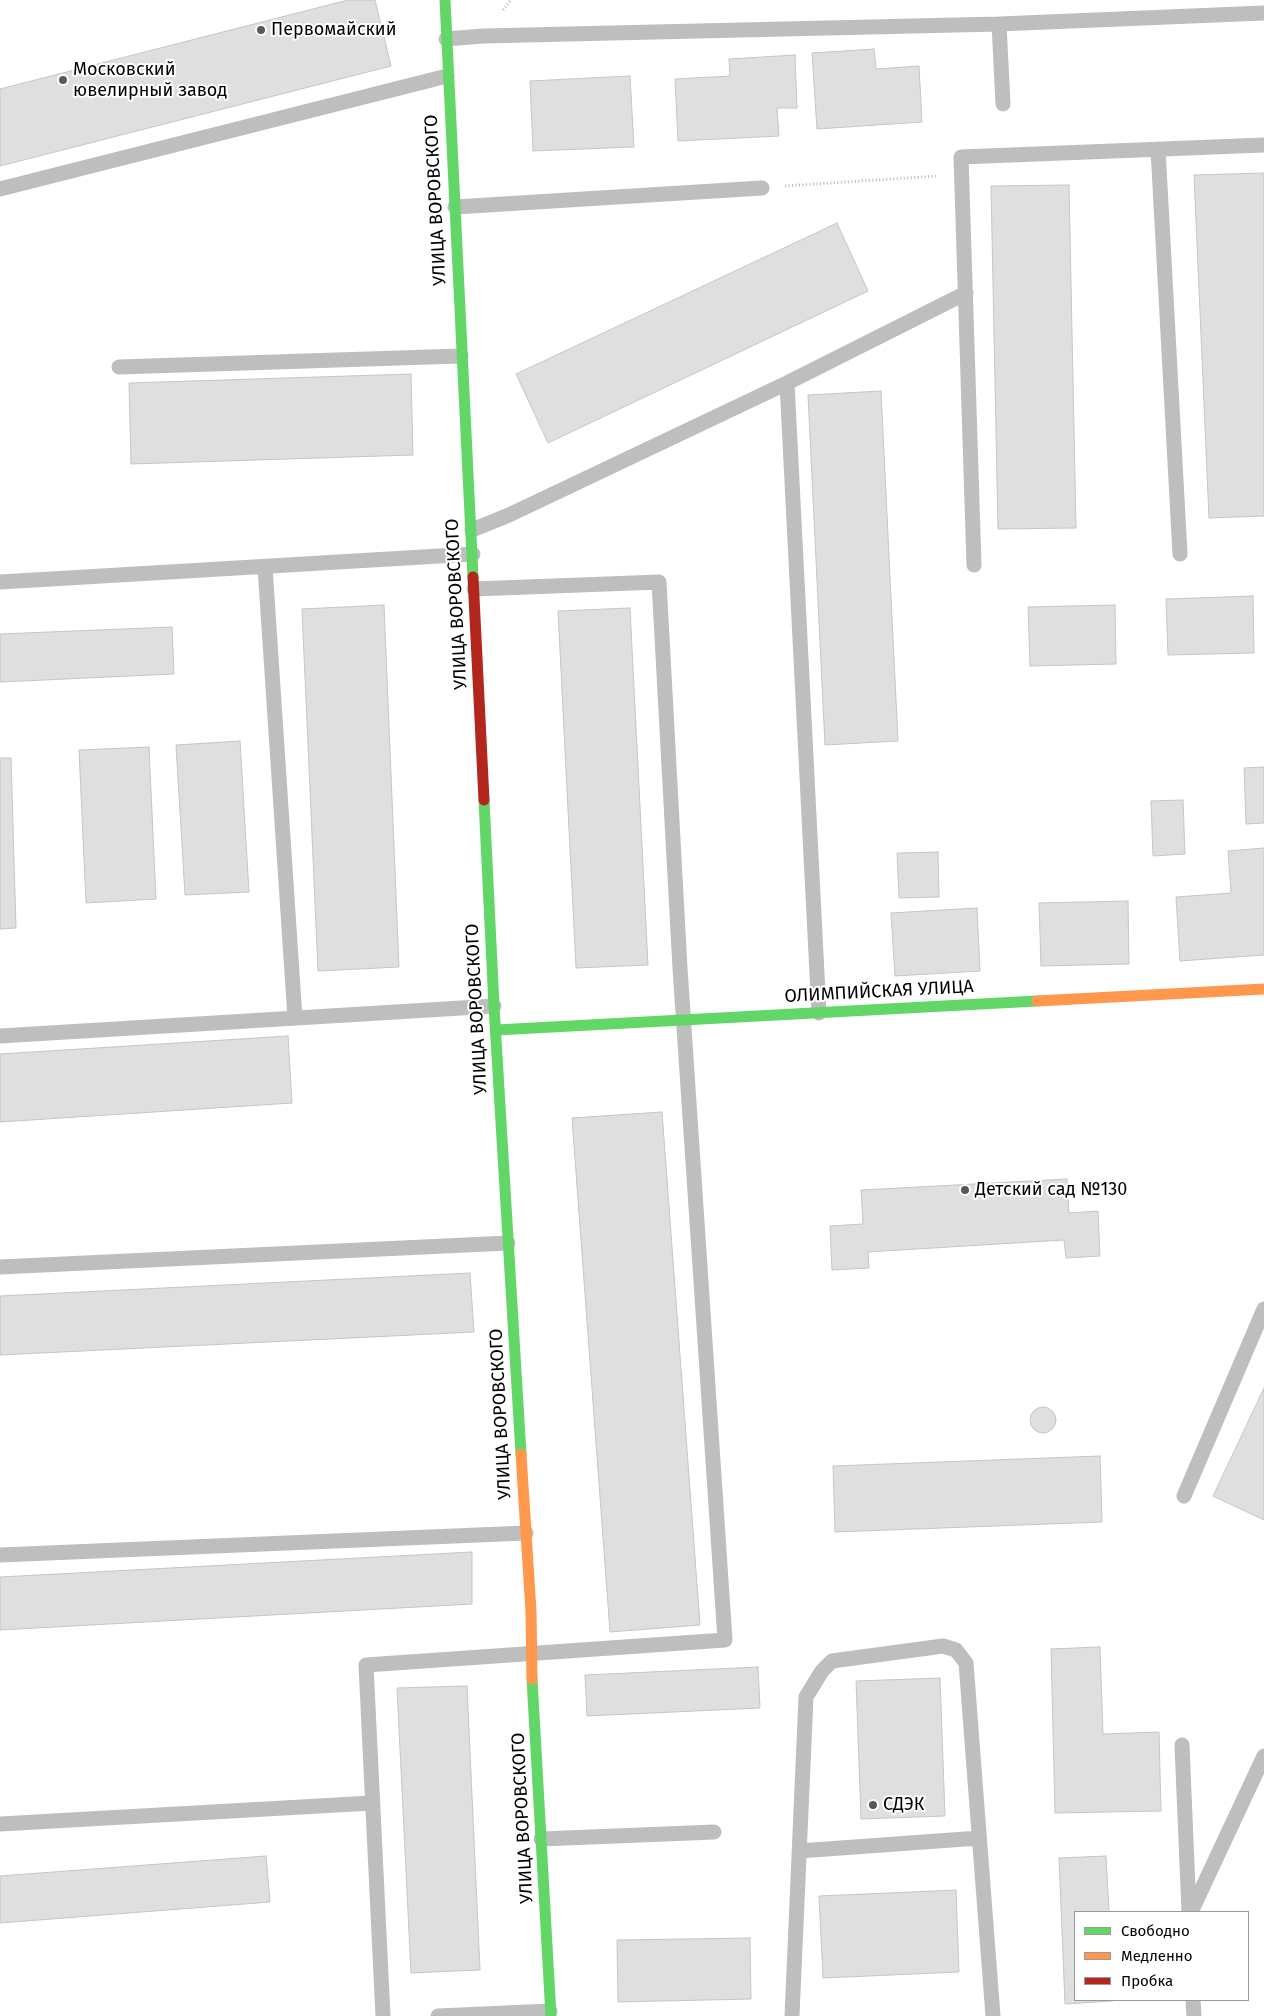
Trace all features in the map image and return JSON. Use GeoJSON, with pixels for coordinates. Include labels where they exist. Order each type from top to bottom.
{"type":"FeatureCollection","features":[{"type":"Feature","properties":{"kind":"street","name":"УЛИЦА ВОРОВСКОГО"},"geometry":{"type":"LineString","coordinates":[[445,0],[447,76],[472,530],[494,1006],[526,1534],[551,2013]]}},
{"type":"Feature","properties":{"kind":"street","name":"ОЛИМПИЙСКАЯ УЛИЦА"},"geometry":{"type":"LineString","coordinates":[[496,1030],[1264,989]]}},
{"type":"Feature","properties":{"kind":"lane"},"geometry":{"type":"LineString","coordinates":[[446,39],[483,36],[999,24],[1264,13]]}},
{"type":"Feature","properties":{"kind":"lane"},"geometry":{"type":"LineString","coordinates":[[999,24],[1003,104]]}},
{"type":"Feature","properties":{"kind":"lane"},"geometry":{"type":"LineString","coordinates":[[0,189],[447,76]]}},
{"type":"Feature","properties":{"kind":"lane"},"geometry":{"type":"LineString","coordinates":[[974,565],[961,157],[1264,145]]}},
{"type":"Feature","properties":{"kind":"lane"},"geometry":{"type":"LineString","coordinates":[[1158,149],[1180,554]]}},
{"type":"Feature","properties":{"kind":"lane"},"geometry":{"type":"LineString","coordinates":[[455,208],[762,188]]}},
{"type":"Feature","properties":{"kind":"lane"},"geometry":{"type":"LineString","coordinates":[[472,530],[509,515],[787,384],[966,293]]}},
{"type":"Feature","properties":{"kind":"lane"},"geometry":{"type":"LineString","coordinates":[[119,367],[461,356]]}},
{"type":"Feature","properties":{"kind":"lane"},"geometry":{"type":"LineString","coordinates":[[787,384],[819,1013]]}},
{"type":"Feature","properties":{"kind":"lane"},"geometry":{"type":"LineString","coordinates":[[0,582],[473,554]]}},
{"type":"Feature","properties":{"kind":"lane"},"geometry":{"type":"LineString","coordinates":[[265,567],[295,1018]]}},
{"type":"Feature","properties":{"kind":"lane"},"geometry":{"type":"LineString","coordinates":[[383,2016],[366,1665],[726,1640],[684,1020],[659,582],[474,589]]}},
{"type":"Feature","properties":{"kind":"lane"},"geometry":{"type":"LineString","coordinates":[[0,1036],[494,1006]]}},
{"type":"Feature","properties":{"kind":"lane"},"geometry":{"type":"LineString","coordinates":[[0,1267],[508,1243]]}},
{"type":"Feature","properties":{"kind":"lane"},"geometry":{"type":"LineString","coordinates":[[1184,1496],[1264,1309]]}},
{"type":"Feature","properties":{"kind":"lane"},"geometry":{"type":"LineString","coordinates":[[0,1556],[526,1534]]}},
{"type":"Feature","properties":{"kind":"lane"},"geometry":{"type":"LineString","coordinates":[[792,2016],[806,1697],[822,1671],[832,1661],[943,1646],[956,1650],[966,1663],[993,2016]]}},
{"type":"Feature","properties":{"kind":"lane"},"geometry":{"type":"LineString","coordinates":[[1182,1745],[1190,1911]]}},
{"type":"Feature","properties":{"kind":"lane"},"geometry":{"type":"LineString","coordinates":[[1190,1911],[1264,1756]]}},
{"type":"Feature","properties":{"kind":"lane"},"geometry":{"type":"LineString","coordinates":[[0,1824],[372,1803]]}},
{"type":"Feature","properties":{"kind":"lane"},"geometry":{"type":"LineString","coordinates":[[541,1839],[714,1832]]}},
{"type":"Feature","properties":{"kind":"lane"},"geometry":{"type":"LineString","coordinates":[[799,1851],[979,1838]]}},
{"type":"Feature","properties":{"kind":"lane"},"geometry":{"type":"LineString","coordinates":[[1193,2001],[1194,2016]]}},
{"type":"Feature","properties":{"kind":"lane"},"geometry":{"type":"LineString","coordinates":[[438,2016],[551,2013]]}},
{"type":"Feature","properties":{"kind":"path"},"geometry":{"type":"LineString","coordinates":[[762,188],[961,175]]}},
{"type":"Feature","properties":{"kind":"building"},"geometry":{"type":"Polygon","coordinates":[[[348,0],[375,0],[391,66],[0,166],[0,89],[348,0]]]}},
{"type":"Feature","properties":{"kind":"building"},"geometry":{"type":"Polygon","coordinates":[[[874,49],[876,69],[919,66],[922,122],[817,129],[812,53],[874,49]]]}},
{"type":"Feature","properties":{"kind":"building"},"geometry":{"type":"Polygon","coordinates":[[[795,55],[797,108],[777,108],[779,136],[678,141],[675,79],[730,76],[729,59],[795,55]]]}},
{"type":"Feature","properties":{"kind":"building"},"geometry":{"type":"Polygon","coordinates":[[[630,76],[634,147],[533,151],[530,81],[630,76]]]}},
{"type":"Feature","properties":{"kind":"building"},"geometry":{"type":"Polygon","coordinates":[[[1264,173],[1264,516],[1209,518],[1194,175],[1264,173]]]}},
{"type":"Feature","properties":{"kind":"building"},"geometry":{"type":"Polygon","coordinates":[[[1069,185],[1076,528],[998,529],[991,186],[1069,185]]]}},
{"type":"Feature","properties":{"kind":"building"},"geometry":{"type":"Polygon","coordinates":[[[837,223],[868,291],[548,443],[516,374],[837,223]]]}},
{"type":"Feature","properties":{"kind":"building"},"geometry":{"type":"Polygon","coordinates":[[[411,374],[413,455],[131,464],[129,383],[411,374]]]}},
{"type":"Feature","properties":{"kind":"building"},"geometry":{"type":"Polygon","coordinates":[[[881,391],[898,741],[825,745],[808,395],[881,391]]]}},
{"type":"Feature","properties":{"kind":"building"},"geometry":{"type":"Polygon","coordinates":[[[1253,596],[1254,653],[1168,655],[1166,599],[1253,596]]]}},
{"type":"Feature","properties":{"kind":"building"},"geometry":{"type":"Polygon","coordinates":[[[384,605],[399,967],[318,971],[302,609],[384,605]]]}},
{"type":"Feature","properties":{"kind":"building"},"geometry":{"type":"Polygon","coordinates":[[[1115,605],[1116,664],[1030,666],[1028,607],[1115,605]]]}},
{"type":"Feature","properties":{"kind":"building"},"geometry":{"type":"Polygon","coordinates":[[[630,608],[648,965],[576,968],[558,611],[630,608]]]}},
{"type":"Feature","properties":{"kind":"building"},"geometry":{"type":"Polygon","coordinates":[[[172,627],[174,674],[0,682],[0,634],[172,627]]]}},
{"type":"Feature","properties":{"kind":"building"},"geometry":{"type":"Polygon","coordinates":[[[240,741],[249,892],[185,895],[176,745],[240,741]]]}},
{"type":"Feature","properties":{"kind":"building"},"geometry":{"type":"Polygon","coordinates":[[[149,747],[156,899],[86,903],[79,750],[149,747]]]}},
{"type":"Feature","properties":{"kind":"building"},"geometry":{"type":"Polygon","coordinates":[[[0,758],[11,758],[16,928],[0,929],[0,758]]]}},
{"type":"Feature","properties":{"kind":"building"},"geometry":{"type":"Polygon","coordinates":[[[1264,767],[1264,823],[1246,824],[1244,768],[1264,767]]]}},
{"type":"Feature","properties":{"kind":"building"},"geometry":{"type":"Polygon","coordinates":[[[1183,800],[1185,854],[1153,856],[1151,801],[1183,800]]]}},
{"type":"Feature","properties":{"kind":"building"},"geometry":{"type":"Polygon","coordinates":[[[1264,848],[1264,955],[1180,961],[1176,897],[1231,893],[1228,851],[1264,848]]]}},
{"type":"Feature","properties":{"kind":"building"},"geometry":{"type":"Polygon","coordinates":[[[938,852],[939,897],[899,898],[897,853],[938,852]]]}},
{"type":"Feature","properties":{"kind":"building"},"geometry":{"type":"Polygon","coordinates":[[[1128,901],[1129,964],[1041,966],[1039,903],[1128,901]]]}},
{"type":"Feature","properties":{"kind":"building"},"geometry":{"type":"Polygon","coordinates":[[[977,908],[980,971],[895,976],[891,913],[977,908]]]}},
{"type":"Feature","properties":{"kind":"building"},"geometry":{"type":"Polygon","coordinates":[[[288,1036],[292,1103],[0,1122],[0,1054],[288,1036]]]}},
{"type":"Feature","properties":{"kind":"building"},"geometry":{"type":"Polygon","coordinates":[[[662,1112],[700,1625],[610,1632],[572,1118],[662,1112]]]}},
{"type":"Feature","properties":{"kind":"building"},"geometry":{"type":"Polygon","coordinates":[[[1067,1179],[1069,1213],[1098,1211],[1100,1256],[1066,1258],[1064,1240],[868,1252],[869,1268],[832,1270],[830,1226],[863,1224],[861,1190],[1067,1179]]]}},
{"type":"Feature","properties":{"kind":"building"},"geometry":{"type":"Polygon","coordinates":[[[470,1273],[474,1332],[0,1355],[0,1296],[470,1273]]]}},
{"type":"Feature","properties":{"kind":"building"},"geometry":{"type":"Polygon","coordinates":[[[1264,1388],[1264,1520],[1213,1496],[1264,1388]]]}},
{"type":"Feature","properties":{"kind":"building"},"geometry":{"type":"Polygon","coordinates":[[[1043,1407],[1052,1411],[1056,1420],[1052,1429],[1043,1433],[1034,1429],[1030,1420],[1034,1411],[1043,1407]]]}},
{"type":"Feature","properties":{"kind":"building"},"geometry":{"type":"Polygon","coordinates":[[[1100,1456],[1102,1522],[835,1532],[833,1466],[1100,1456]]]}},
{"type":"Feature","properties":{"kind":"building"},"geometry":{"type":"Polygon","coordinates":[[[472,1552],[472,1604],[0,1630],[0,1577],[472,1552]]]}},
{"type":"Feature","properties":{"kind":"building"},"geometry":{"type":"Polygon","coordinates":[[[1100,1647],[1103,1734],[1159,1732],[1161,1811],[1055,1813],[1051,1649],[1100,1647]]]}},
{"type":"Feature","properties":{"kind":"building"},"geometry":{"type":"Polygon","coordinates":[[[758,1667],[760,1708],[587,1716],[585,1675],[758,1667]]]}},
{"type":"Feature","properties":{"kind":"building"},"geometry":{"type":"Polygon","coordinates":[[[940,1678],[945,1816],[861,1819],[856,1681],[940,1678]]]}},
{"type":"Feature","properties":{"kind":"building"},"geometry":{"type":"Polygon","coordinates":[[[467,1686],[480,1970],[411,1973],[397,1688],[467,1686]]]}},
{"type":"Feature","properties":{"kind":"building"},"geometry":{"type":"Polygon","coordinates":[[[266,1856],[270,1902],[0,1923],[0,1876],[266,1856]]]}},
{"type":"Feature","properties":{"kind":"building"},"geometry":{"type":"Polygon","coordinates":[[[1106,1856],[1109,1911],[1074,1911],[1074,2001],[1113,2001],[1065,2004],[1059,1858],[1106,1856]]]}},
{"type":"Feature","properties":{"kind":"building"},"geometry":{"type":"Polygon","coordinates":[[[956,1890],[959,1972],[823,1978],[819,1896],[956,1890]]]}},
{"type":"Feature","properties":{"kind":"building"},"geometry":{"type":"Polygon","coordinates":[[[750,1938],[751,1999],[618,2002],[617,1940],[750,1938]]]}},
{"type":"Feature","properties":{"kind":"traffic: fast"},"geometry":{"type":"LineString","coordinates":[[445,0],[473,577]]}},
{"type":"Feature","properties":{"kind":"traffic: fast"},"geometry":{"type":"LineString","coordinates":[[484,800],[494,1006],[521,1454]]}},
{"type":"Feature","properties":{"kind":"traffic: fast"},"geometry":{"type":"LineString","coordinates":[[496,1030],[1037,1001]]}},
{"type":"Feature","properties":{"kind":"traffic: fast"},"geometry":{"type":"LineString","coordinates":[[532,1679],[551,2016]]}},
{"type":"Feature","properties":{"kind":"traffic: slow"},"geometry":{"type":"LineString","coordinates":[[1037,1001],[1264,989]]}},
{"type":"Feature","properties":{"kind":"traffic: slow"},"geometry":{"type":"LineString","coordinates":[[521,1454],[531,1611],[532,1679]]}},
{"type":"Feature","properties":{"kind":"traffic: jam"},"geometry":{"type":"LineString","coordinates":[[473,577],[484,800]]}},
{"type":"Feature","properties":{"kind":"place","name":"Первомайский"},"geometry":{"type":"Point","coordinates":[261,30]}},
{"type":"Feature","properties":{"kind":"place","name":"Московский ювелирный завод"},"geometry":{"type":"Point","coordinates":[63,80]}},
{"type":"Feature","properties":{"kind":"place","name":"Детский сад №130"},"geometry":{"type":"Point","coordinates":[965,1190]}},
{"type":"Feature","properties":{"kind":"place","name":"СДЭК"},"geometry":{"type":"Point","coordinates":[873,1805]}}]}
